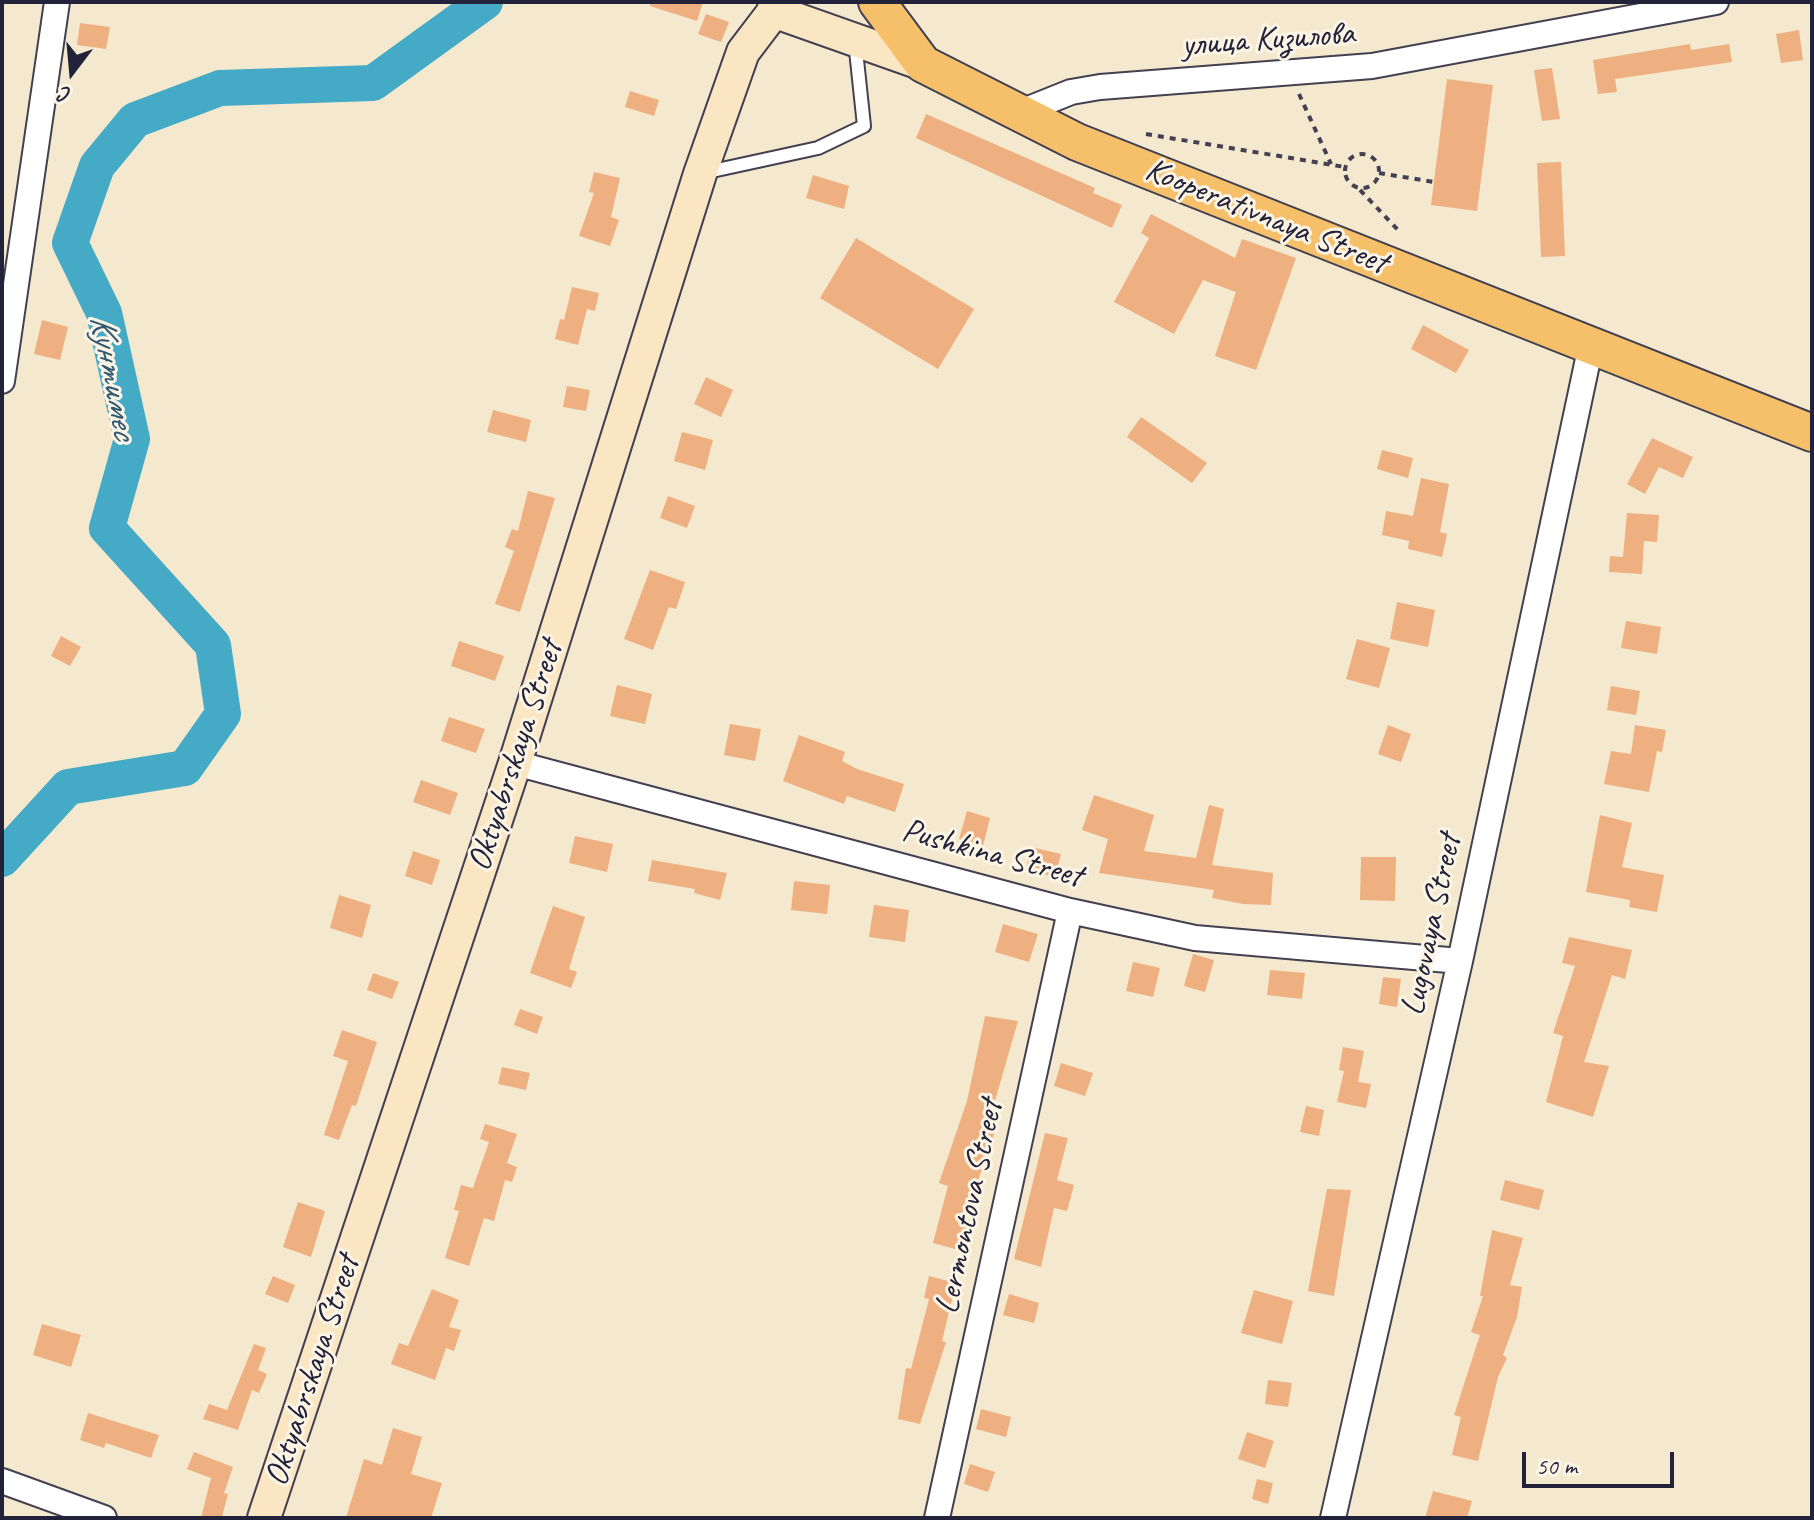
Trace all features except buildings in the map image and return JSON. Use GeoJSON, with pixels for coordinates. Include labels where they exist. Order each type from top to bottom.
{"type":"FeatureCollection","features":[{"type":"Feature","properties":{"kind":"main road"},"geometry":{"type":"LineString","coordinates":[[877,2],[923,64]]}},
{"type":"Feature","properties":{"kind":"main road","name":"Kooperativnaya Street"},"geometry":{"type":"LineString","coordinates":[[923,64],[1016,114],[1077,142],[1812,433]]}},
{"type":"Feature","properties":{"kind":"street"},"geometry":{"type":"LineString","coordinates":[[2,381],[57,2]]}},
{"type":"Feature","properties":{"kind":"street","name":"улица Кизилова"},"geometry":{"type":"LineString","coordinates":[[1016,114],[1071,92],[1100,87],[1372,66],[1716,2]]}},
{"type":"Feature","properties":{"kind":"street","name":"Kooperativnaya Street"},"geometry":{"type":"LineString","coordinates":[[777,7],[923,64]]}},
{"type":"Feature","properties":{"kind":"street","name":"Oktyabrskaya Street"},"geometry":{"type":"LineString","coordinates":[[264,1518],[515,763],[700,174],[743,52],[777,7]]}},
{"type":"Feature","properties":{"kind":"street","name":"Lugovaya Street"},"geometry":{"type":"LineString","coordinates":[[1333,1518],[1460,961],[1591,345]]}},
{"type":"Feature","properties":{"kind":"street","name":"Pushkina Street"},"geometry":{"type":"LineString","coordinates":[[515,763],[1070,911],[1195,938],[1460,961]]}},
{"type":"Feature","properties":{"kind":"street","name":"Lermontova Street"},"geometry":{"type":"LineString","coordinates":[[937,1518],[1070,911]]}},
{"type":"Feature","properties":{"kind":"street"},"geometry":{"type":"LineString","coordinates":[[2,1481],[104,1518]]}},
{"type":"Feature","properties":{"kind":"lane"},"geometry":{"type":"LineString","coordinates":[[700,174],[818,148],[864,126],[855,38]]}},
{"type":"Feature","properties":{"kind":"path"},"geometry":{"type":"LineString","coordinates":[[1290,73],[1331,164]]}},
{"type":"Feature","properties":{"kind":"path"},"geometry":{"type":"LineString","coordinates":[[1146,134],[1345,167]]}},
{"type":"Feature","properties":{"kind":"path"},"geometry":{"type":"LineString","coordinates":[[1345,167],[1356,155],[1367,155],[1376,162],[1379,173],[1374,183],[1358,188]]}},
{"type":"Feature","properties":{"kind":"path"},"geometry":{"type":"LineString","coordinates":[[1345,167],[1349,182],[1399,231]]}},
{"type":"Feature","properties":{"kind":"path"},"geometry":{"type":"LineString","coordinates":[[1379,173],[1434,182]]}},
{"type":"Feature","properties":{"kind":"waterway","name":"Кунтимес"},"geometry":{"type":"LineString","coordinates":[[2,859],[68,787],[185,768],[223,714],[213,645],[107,528],[132,439],[104,313],[70,243],[97,166],[135,120],[220,88],[373,83],[485,2]]}}]}
